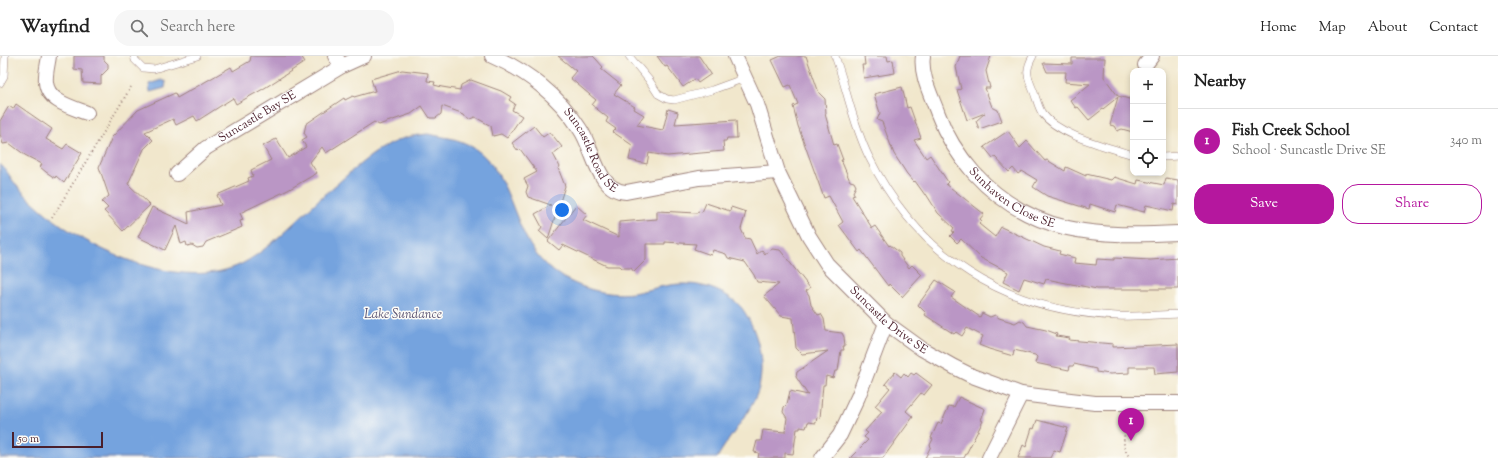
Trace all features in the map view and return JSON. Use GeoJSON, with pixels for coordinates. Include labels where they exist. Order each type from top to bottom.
{"type":"FeatureCollection","features":[{"type":"Feature","properties":{"kind":"street"},"geometry":{"type":"LineString","coordinates":[[49,56],[46,83],[48,91],[53,98],[87,113]]}},
{"type":"Feature","properties":{"kind":"street"},"geometry":{"type":"LineString","coordinates":[[339,61],[364,56]]}},
{"type":"Feature","properties":{"kind":"street","name":"Suncastle Road SE"},"geometry":{"type":"LineString","coordinates":[[492,56],[517,69],[560,101],[581,130],[605,182],[614,190],[626,192],[699,178],[778,172]]}},
{"type":"Feature","properties":{"kind":"street","name":"Suncastle Drive SE"},"geometry":{"type":"LineString","coordinates":[[735,56],[757,104],[778,172],[809,236],[827,264],[886,323],[922,349],[954,367],[972,376],[1021,394],[1075,401],[1120,404],[1178,403]]}},
{"type":"Feature","properties":{"kind":"street","name":"Sunhaven Close SE"},"geometry":{"type":"LineString","coordinates":[[923,56],[924,73],[940,120],[961,158],[985,186],[1004,202],[1027,215],[1057,226],[1127,236],[1178,233]]}},
{"type":"Feature","properties":{"kind":"street","name":"Suncastle Bay SE"},"geometry":{"type":"LineString","coordinates":[[177,174],[206,148],[339,61]]}},
{"type":"Feature","properties":{"kind":"street"},"geometry":{"type":"LineString","coordinates":[[822,458],[840,435],[858,397],[886,323]]}},
{"type":"Feature","properties":{"kind":"street"},"geometry":{"type":"LineString","coordinates":[[989,458],[1021,394]]}},
{"type":"Feature","properties":{"kind":"lane"},"geometry":{"type":"LineString","coordinates":[[0,83],[4,76],[5,56]]}},
{"type":"Feature","properties":{"kind":"lane"},"geometry":{"type":"LineString","coordinates":[[134,56],[135,60],[143,68],[154,69],[197,56]]}},
{"type":"Feature","properties":{"kind":"lane"},"geometry":{"type":"LineString","coordinates":[[629,56],[649,80],[658,94],[667,99],[674,100],[712,90],[745,78]]}},
{"type":"Feature","properties":{"kind":"lane"},"geometry":{"type":"LineString","coordinates":[[835,56],[859,133],[868,156],[885,186],[905,216],[925,238],[960,268],[994,286],[1031,302],[1071,312],[1118,317],[1178,314]]}},
{"type":"Feature","properties":{"kind":"lane"},"geometry":{"type":"LineString","coordinates":[[1033,56],[1027,67],[1028,77],[1041,112],[1061,130],[1130,154]]}},
{"type":"Feature","properties":{"kind":"lane"},"geometry":{"type":"LineString","coordinates":[[1166,157],[1178,156]]}},
{"type":"Feature","properties":{"kind":"path"},"geometry":{"type":"LineString","coordinates":[[52,218],[131,87]]}},
{"type":"Feature","properties":{"kind":"path"},"geometry":{"type":"LineString","coordinates":[[1120,404],[1120,422],[1123,426],[1123,448],[1130,458]]}},
{"type":"Feature","properties":{"kind":"water"},"geometry":{"type":"Polygon","coordinates":[[[161,80],[166,82],[165,88],[150,92],[149,84],[161,80]]]}},
{"type":"Feature","properties":{"kind":"water","name":"Lake Sundance"},"geometry":{"type":"Polygon","coordinates":[[[428,134],[454,139],[469,145],[484,156],[495,169],[504,185],[525,236],[534,251],[546,265],[575,284],[598,291],[622,294],[680,284],[694,284],[716,290],[736,302],[741,307],[752,326],[759,347],[761,358],[760,381],[758,391],[751,407],[717,458],[0,458],[0,164],[20,189],[41,209],[60,224],[82,238],[107,251],[133,262],[160,269],[187,273],[213,272],[237,266],[261,252],[371,155],[389,144],[402,139],[428,134]]]}},
{"type":"Feature","properties":{"kind":"building"},"geometry":{"type":"Polygon","coordinates":[[[74,56],[104,56],[104,60],[108,64],[108,69],[101,76],[101,84],[83,83],[82,70],[74,69],[74,56]]]}},
{"type":"Feature","properties":{"kind":"building"},"geometry":{"type":"Polygon","coordinates":[[[251,56],[301,56],[305,62],[263,89],[236,104],[233,98],[197,121],[194,116],[176,125],[173,119],[145,132],[153,140],[144,149],[128,184],[150,205],[123,231],[104,211],[108,208],[102,202],[109,196],[99,167],[112,137],[138,110],[175,93],[177,98],[231,67],[233,71],[250,61],[251,56]]]}},
{"type":"Feature","properties":{"kind":"building"},"geometry":{"type":"Polygon","coordinates":[[[558,56],[593,56],[603,67],[601,69],[621,85],[614,94],[635,107],[634,109],[644,115],[637,125],[663,130],[668,109],[678,112],[675,124],[736,120],[737,138],[727,138],[726,141],[723,141],[724,151],[667,156],[649,153],[647,164],[629,160],[632,145],[613,132],[616,129],[606,122],[608,118],[592,105],[596,100],[570,78],[576,71],[558,56]]]}},
{"type":"Feature","properties":{"kind":"building"},"geometry":{"type":"Polygon","coordinates":[[[657,56],[699,56],[711,74],[698,83],[695,79],[683,87],[667,66],[665,67],[657,56]]]}},
{"type":"Feature","properties":{"kind":"building"},"geometry":{"type":"Polygon","coordinates":[[[781,56],[806,56],[819,93],[825,99],[825,114],[834,145],[837,144],[843,160],[841,160],[850,181],[854,182],[856,186],[853,192],[855,195],[852,196],[872,228],[875,226],[889,246],[890,245],[900,253],[900,256],[909,268],[912,265],[922,275],[902,297],[889,284],[888,286],[861,250],[859,252],[839,225],[843,222],[829,196],[824,198],[798,126],[793,106],[798,104],[790,85],[785,87],[772,60],[781,56]]]}},
{"type":"Feature","properties":{"kind":"building"},"geometry":{"type":"Polygon","coordinates":[[[864,56],[887,56],[888,61],[893,60],[895,73],[864,78],[862,65],[865,65],[864,56]]]}},
{"type":"Feature","properties":{"kind":"building"},"geometry":{"type":"Polygon","coordinates":[[[960,56],[991,56],[986,71],[990,88],[985,88],[992,107],[998,110],[1002,121],[979,129],[976,121],[985,113],[967,120],[957,90],[961,89],[956,67],[960,56]]]}},
{"type":"Feature","properties":{"kind":"building"},"geometry":{"type":"Polygon","coordinates":[[[1072,58],[1105,58],[1104,77],[1118,96],[1130,99],[1130,131],[1122,129],[1117,131],[1114,126],[1110,125],[1118,97],[1089,120],[1070,100],[1090,84],[1065,82],[1066,72],[1047,72],[1043,63],[1072,64],[1072,58]]]}},
{"type":"Feature","properties":{"kind":"building"},"geometry":{"type":"Polygon","coordinates":[[[402,70],[428,73],[427,81],[435,82],[434,85],[442,87],[460,90],[461,85],[471,80],[501,91],[511,97],[509,100],[515,104],[512,110],[522,116],[507,138],[501,134],[493,136],[491,126],[475,117],[470,119],[464,114],[442,106],[441,114],[436,118],[430,118],[422,106],[411,114],[379,125],[374,122],[326,153],[322,147],[310,162],[317,173],[288,190],[240,213],[243,220],[240,221],[242,227],[206,242],[203,247],[197,248],[192,245],[187,246],[186,242],[181,244],[176,226],[165,250],[138,237],[152,207],[189,224],[188,212],[221,205],[217,195],[249,181],[248,178],[253,176],[251,170],[271,160],[263,146],[276,139],[288,158],[306,147],[302,140],[307,137],[304,133],[306,124],[344,98],[345,100],[353,96],[375,91],[371,79],[402,70]]]}},
{"type":"Feature","properties":{"kind":"building"},"geometry":{"type":"Polygon","coordinates":[[[902,87],[907,108],[910,107],[921,138],[914,140],[926,158],[930,155],[948,182],[946,184],[984,214],[980,219],[982,221],[979,224],[995,237],[1001,227],[1044,247],[1060,251],[1059,254],[1075,258],[1074,263],[1096,265],[1097,259],[1114,260],[1114,258],[1150,260],[1178,258],[1178,289],[1097,289],[1046,279],[1044,284],[1024,278],[1019,290],[1003,282],[1008,272],[981,258],[961,239],[957,243],[950,236],[954,232],[952,231],[954,228],[938,213],[926,194],[925,195],[915,181],[914,182],[907,174],[894,154],[882,122],[877,120],[880,113],[874,94],[902,87]]]}},
{"type":"Feature","properties":{"kind":"building"},"geometry":{"type":"Polygon","coordinates":[[[16,104],[52,129],[46,139],[63,149],[67,144],[82,153],[64,183],[56,176],[55,178],[40,167],[42,164],[25,155],[9,143],[3,144],[0,134],[0,121],[9,106],[13,109],[16,104]]]}},
{"type":"Feature","properties":{"kind":"building"},"geometry":{"type":"Polygon","coordinates":[[[534,126],[543,137],[550,132],[562,147],[553,154],[560,167],[558,168],[565,186],[548,239],[539,231],[542,227],[535,214],[551,205],[528,197],[526,192],[528,186],[524,179],[537,172],[520,149],[518,151],[512,143],[534,126]]]}},
{"type":"Feature","properties":{"kind":"building"},"geometry":{"type":"Polygon","coordinates":[[[1008,131],[1020,148],[1027,141],[1045,161],[1047,160],[1065,171],[1066,167],[1086,176],[1086,174],[1111,180],[1114,177],[1137,184],[1138,180],[1164,185],[1166,178],[1178,180],[1178,205],[1174,204],[1173,211],[1146,205],[1144,212],[1117,205],[1115,212],[1090,204],[1089,209],[1047,196],[1033,187],[1037,180],[1022,171],[1018,174],[1013,168],[1009,172],[995,157],[993,158],[984,147],[1008,131]]]}},
{"type":"Feature","properties":{"kind":"building"},"geometry":{"type":"Polygon","coordinates":[[[706,203],[730,211],[731,207],[746,212],[741,229],[745,238],[750,239],[757,254],[762,250],[765,254],[772,249],[780,250],[810,288],[806,291],[809,295],[811,305],[818,315],[821,314],[824,319],[826,331],[842,333],[844,337],[845,346],[843,346],[844,350],[841,350],[838,371],[835,371],[833,378],[826,376],[825,385],[823,385],[820,418],[817,417],[816,423],[808,422],[806,428],[800,427],[800,429],[797,429],[793,454],[785,453],[785,458],[758,458],[759,453],[754,452],[757,441],[761,441],[763,430],[785,432],[787,418],[783,412],[784,407],[787,404],[790,391],[808,395],[796,377],[797,372],[828,351],[802,354],[796,348],[793,318],[781,316],[764,296],[779,284],[757,282],[745,262],[728,258],[726,254],[713,250],[711,255],[694,249],[696,244],[665,242],[665,244],[646,244],[646,260],[634,272],[631,268],[607,266],[563,245],[559,250],[548,241],[576,205],[587,215],[583,220],[619,237],[619,222],[657,219],[657,211],[702,212],[706,203]]]}},
{"type":"Feature","properties":{"kind":"building"},"geometry":{"type":"Polygon","coordinates":[[[936,280],[955,292],[951,297],[980,317],[982,313],[990,317],[995,315],[999,318],[1015,323],[1020,320],[1027,326],[1046,330],[1057,334],[1056,336],[1070,338],[1069,340],[1113,344],[1113,347],[1178,344],[1178,372],[1155,374],[1154,367],[1129,367],[1129,373],[1110,374],[1096,372],[1096,369],[1074,364],[1073,366],[1070,366],[1069,370],[1035,363],[1037,357],[1035,355],[1014,350],[1013,356],[989,349],[979,345],[983,336],[967,328],[962,336],[956,332],[954,334],[925,315],[926,313],[918,305],[936,280]]]}},
{"type":"Feature","properties":{"kind":"building"},"geometry":{"type":"Polygon","coordinates":[[[895,372],[901,377],[904,373],[908,377],[911,373],[914,375],[916,373],[932,385],[924,395],[921,393],[906,411],[913,417],[883,458],[850,458],[868,440],[864,437],[868,433],[865,431],[882,412],[875,406],[890,388],[885,384],[895,372]]]}},
{"type":"Feature","properties":{"kind":"building"},"geometry":{"type":"Polygon","coordinates":[[[959,397],[985,409],[981,420],[983,421],[964,458],[925,458],[931,446],[930,445],[933,439],[931,438],[938,423],[941,424],[949,406],[954,407],[959,397]]]}},
{"type":"Feature","properties":{"kind":"building"},"geometry":{"type":"Polygon","coordinates":[[[1037,420],[1068,428],[1060,452],[1054,450],[1050,458],[1018,458],[1023,445],[1026,447],[1032,428],[1034,429],[1037,420]]]}},
{"type":"Feature","properties":{"kind":"place","name":"Fish Creek School"},"geometry":{"type":"Point","coordinates":[1131,441]}}]}
